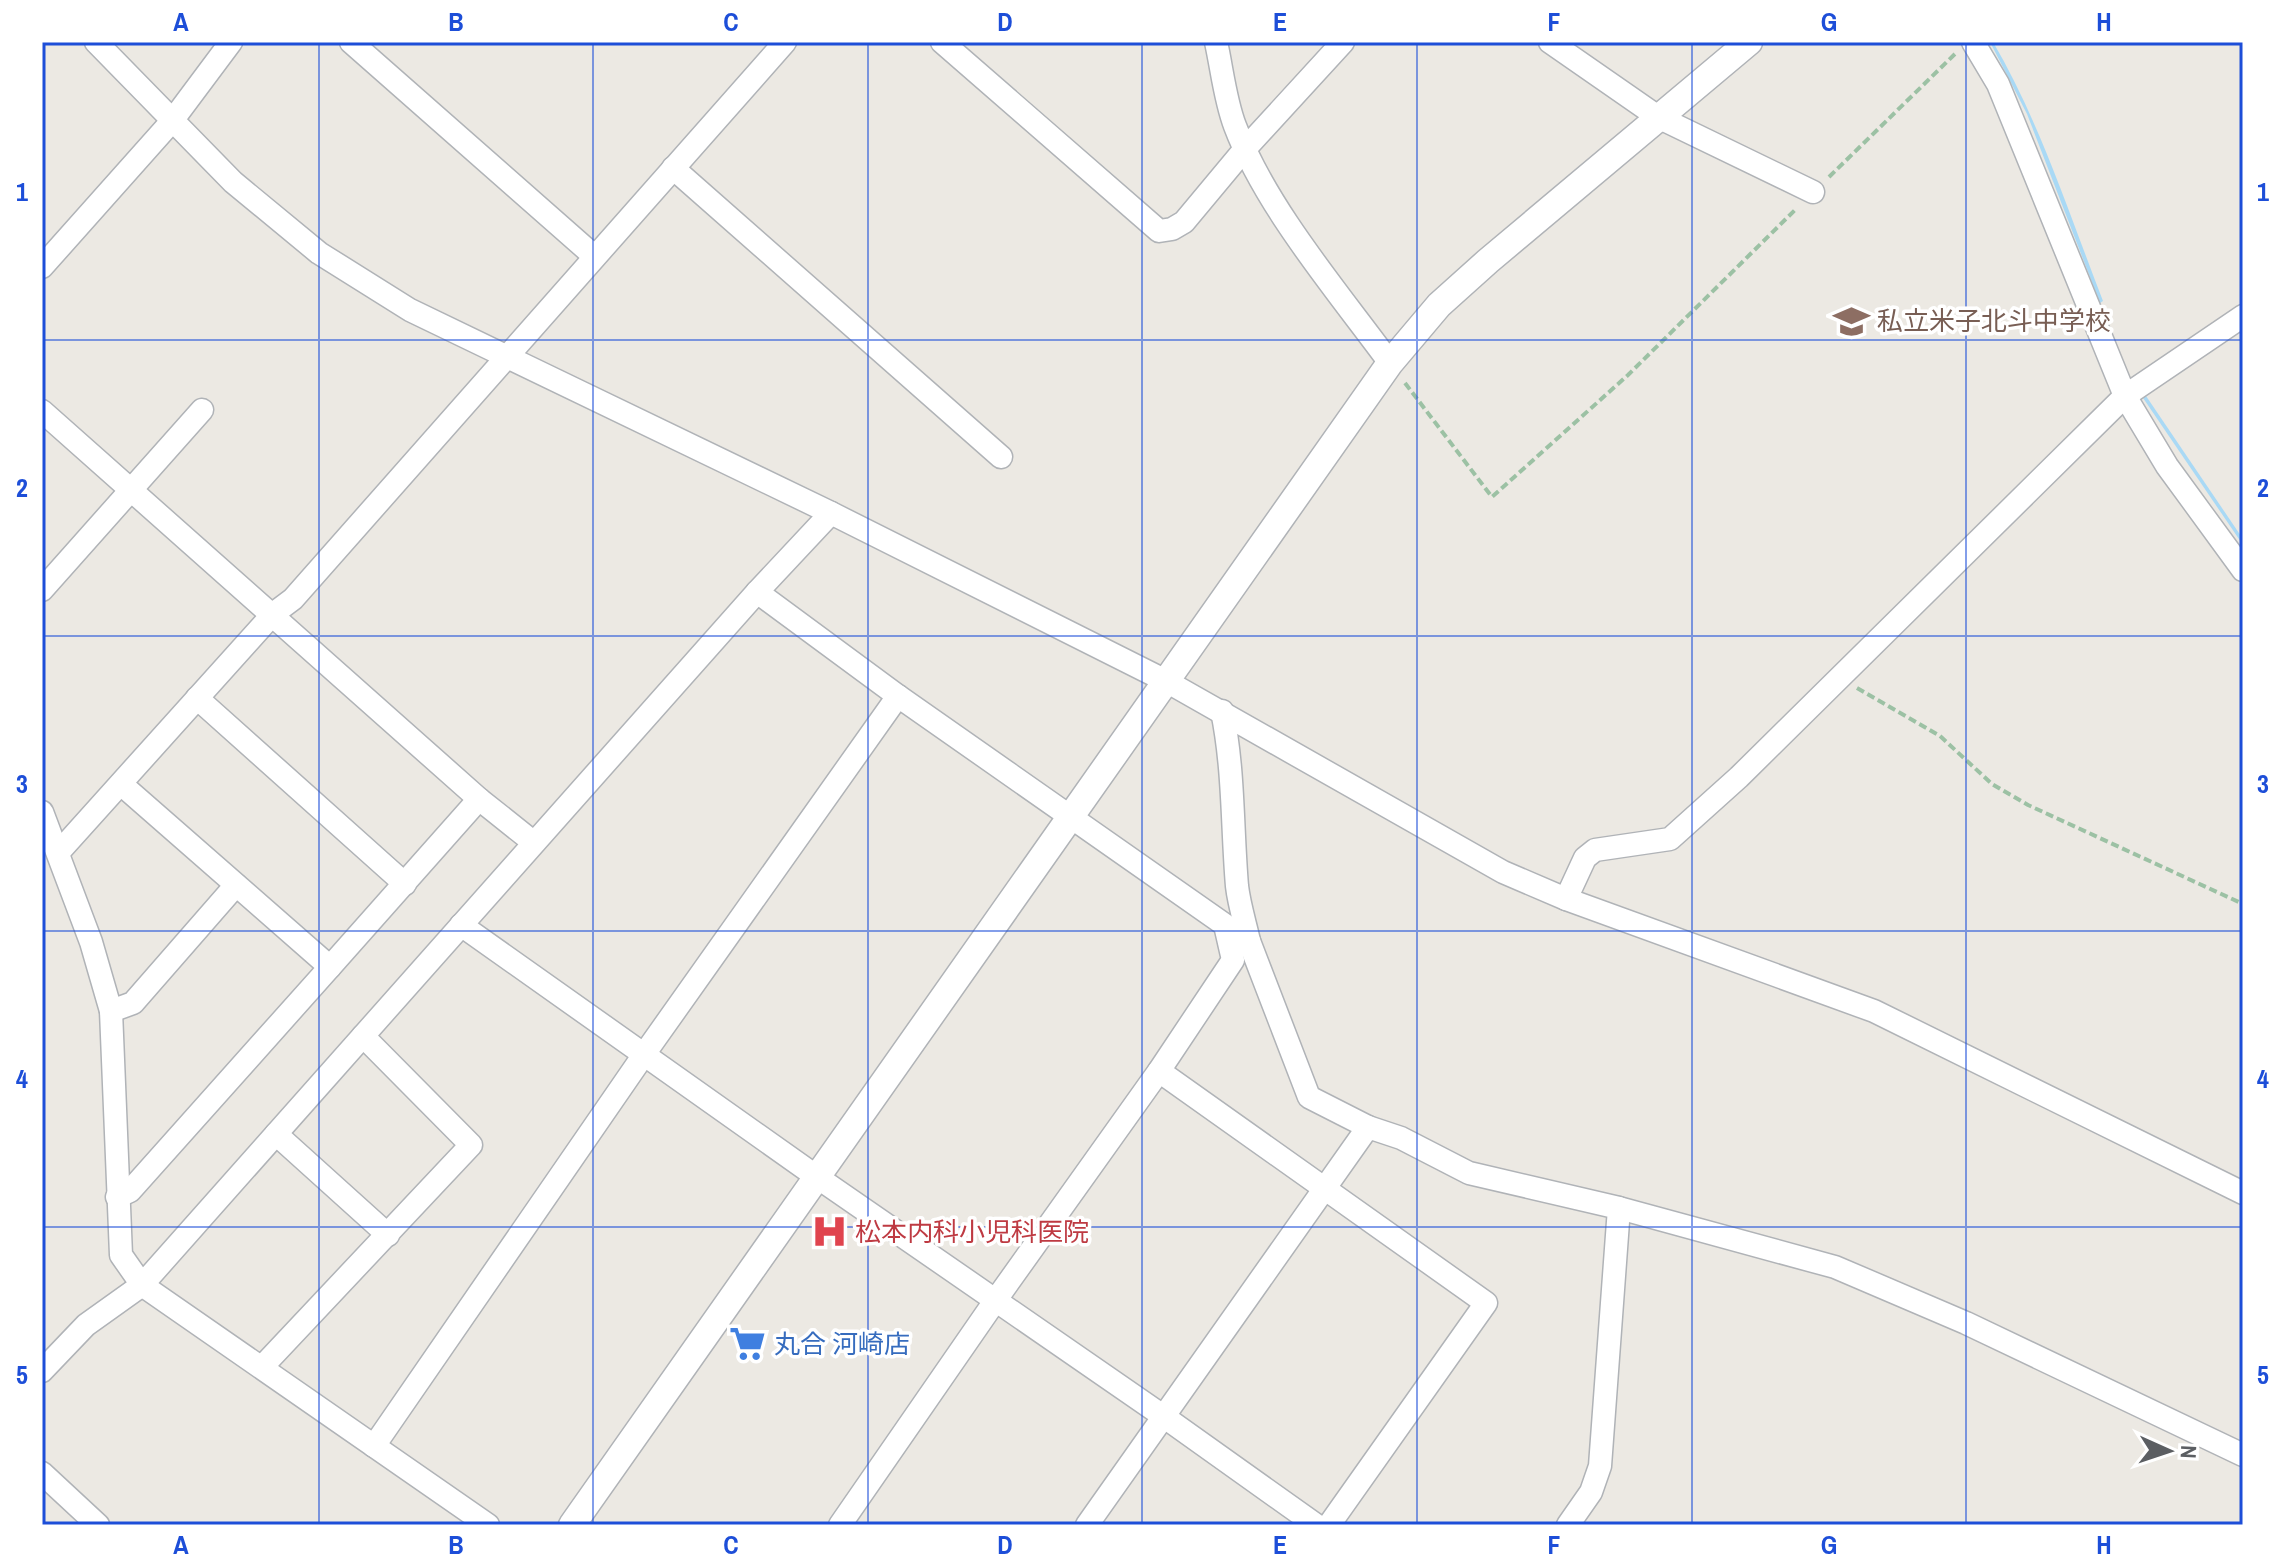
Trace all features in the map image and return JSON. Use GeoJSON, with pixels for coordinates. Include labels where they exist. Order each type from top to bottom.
{"type":"FeatureCollection","features":[{"type":"Feature","properties":{"kind":"street"},"geometry":{"type":"LineString","coordinates":[[96,42],[233,182],[319,253],[410,310],[831,513],[1166,681],[1503,872],[1566,899],[1874,1011],[2243,1193]]}},
{"type":"Feature","properties":{"kind":"street"},"geometry":{"type":"LineString","coordinates":[[42,267],[172,121],[231,42]]}},
{"type":"Feature","properties":{"kind":"street"},"geometry":{"type":"LineString","coordinates":[[351,42],[594,256]]}},
{"type":"Feature","properties":{"kind":"street"},"geometry":{"type":"LineString","coordinates":[[58,853],[273,614],[293,599],[785,42]]}},
{"type":"Feature","properties":{"kind":"street"},"geometry":{"type":"LineString","coordinates":[[942,42],[1159,231],[1172,229],[1184,222],[1244,150],[1343,42]]}},
{"type":"Feature","properties":{"kind":"street"},"geometry":{"type":"LineString","coordinates":[[1216,42],[1233,122],[1244,150],[1279,210],[1390,363]]}},
{"type":"Feature","properties":{"kind":"street"},"geometry":{"type":"LineString","coordinates":[[1550,42],[1658,117],[1813,192]]}},
{"type":"Feature","properties":{"kind":"street"},"geometry":{"type":"LineString","coordinates":[[572,1525],[1390,363],[1439,305],[1749,42]]}},
{"type":"Feature","properties":{"kind":"street"},"geometry":{"type":"LineString","coordinates":[[1970,42],[1998,84],[2125,396],[2167,466],[2243,570]]}},
{"type":"Feature","properties":{"kind":"street"},"geometry":{"type":"LineString","coordinates":[[673,168],[1001,457]]}},
{"type":"Feature","properties":{"kind":"street"},"geometry":{"type":"LineString","coordinates":[[1566,899],[1585,858],[1595,850],[1670,839],[1739,777],[2125,396],[2239,322]]}},
{"type":"Feature","properties":{"kind":"street"},"geometry":{"type":"LineString","coordinates":[[42,590],[202,410]]}},
{"type":"Feature","properties":{"kind":"street"},"geometry":{"type":"LineString","coordinates":[[42,411],[479,799],[533,842]]}},
{"type":"Feature","properties":{"kind":"street"},"geometry":{"type":"LineString","coordinates":[[42,1371],[86,1325],[142,1285],[533,842],[831,513]]}},
{"type":"Feature","properties":{"kind":"street"},"geometry":{"type":"LineString","coordinates":[[757,592],[898,696],[1225,925],[1240,943],[1309,1097],[1368,1127],[1401,1138],[1469,1173],[1619,1208],[1835,1267],[1966,1323],[2243,1455]]}},
{"type":"Feature","properties":{"kind":"street"},"geometry":{"type":"LineString","coordinates":[[374,1446],[645,1053],[898,696]]}},
{"type":"Feature","properties":{"kind":"street"},"geometry":{"type":"LineString","coordinates":[[197,698],[405,884]]}},
{"type":"Feature","properties":{"kind":"street"},"geometry":{"type":"LineString","coordinates":[[840,1525],[1159,1071],[1233,960],[1240,943],[1238,889],[1228,740],[1222,711]]}},
{"type":"Feature","properties":{"kind":"street"},"geometry":{"type":"LineString","coordinates":[[121,784],[330,967]]}},
{"type":"Feature","properties":{"kind":"street"},"geometry":{"type":"LineString","coordinates":[[117,1197],[130,1191],[479,799]]}},
{"type":"Feature","properties":{"kind":"street"},"geometry":{"type":"LineString","coordinates":[[42,812],[91,942],[111,1011],[121,1255],[142,1285],[488,1525]]}},
{"type":"Feature","properties":{"kind":"street"},"geometry":{"type":"LineString","coordinates":[[111,1011],[133,1003],[236,885]]}},
{"type":"Feature","properties":{"kind":"street"},"geometry":{"type":"LineString","coordinates":[[461,925],[1316,1525]]}},
{"type":"Feature","properties":{"kind":"street"},"geometry":{"type":"LineString","coordinates":[[262,1367],[471,1145],[363,1036]]}},
{"type":"Feature","properties":{"kind":"street"},"geometry":{"type":"LineString","coordinates":[[1159,1071],[1486,1303],[1329,1525]]}},
{"type":"Feature","properties":{"kind":"street"},"geometry":{"type":"LineString","coordinates":[[1087,1525],[1368,1127]]}},
{"type":"Feature","properties":{"kind":"street"},"geometry":{"type":"LineString","coordinates":[[276,1134],[388,1235]]}},
{"type":"Feature","properties":{"kind":"street"},"geometry":{"type":"LineString","coordinates":[[1568,1525],[1591,1492],[1600,1466],[1619,1208]]}},
{"type":"Feature","properties":{"kind":"street"},"geometry":{"type":"LineString","coordinates":[[42,1473],[98,1525]]}},
{"type":"Feature","properties":{"kind":"path"},"geometry":{"type":"LineString","coordinates":[[1390,363],[1492,497],[1628,375],[1970,42]]}},
{"type":"Feature","properties":{"kind":"path"},"geometry":{"type":"LineString","coordinates":[[1839,678],[1940,736],[1992,784],[2028,805],[2243,904]]}},
{"type":"Feature","properties":{"kind":"water"},"geometry":{"type":"Polygon","coordinates":[[[1990,42],[1993,42],[2010,72],[2039,136],[2103,301],[2100,303],[2027,114],[1990,42]]]}},
{"type":"Feature","properties":{"kind":"water"},"geometry":{"type":"Polygon","coordinates":[[[2144,393],[2243,539],[2243,545],[2141,395],[2144,393]]]}},
{"type":"Feature","properties":{"kind":"place","name":"私立米子北斗中学校"},"geometry":{"type":"Point","coordinates":[1851,321]}},
{"type":"Feature","properties":{"kind":"place","name":"松本内科小児科医院"},"geometry":{"type":"Point","coordinates":[829,1232]}},
{"type":"Feature","properties":{"kind":"place","name":"丸合 河崎店"},"geometry":{"type":"Point","coordinates":[748,1344]}}]}
